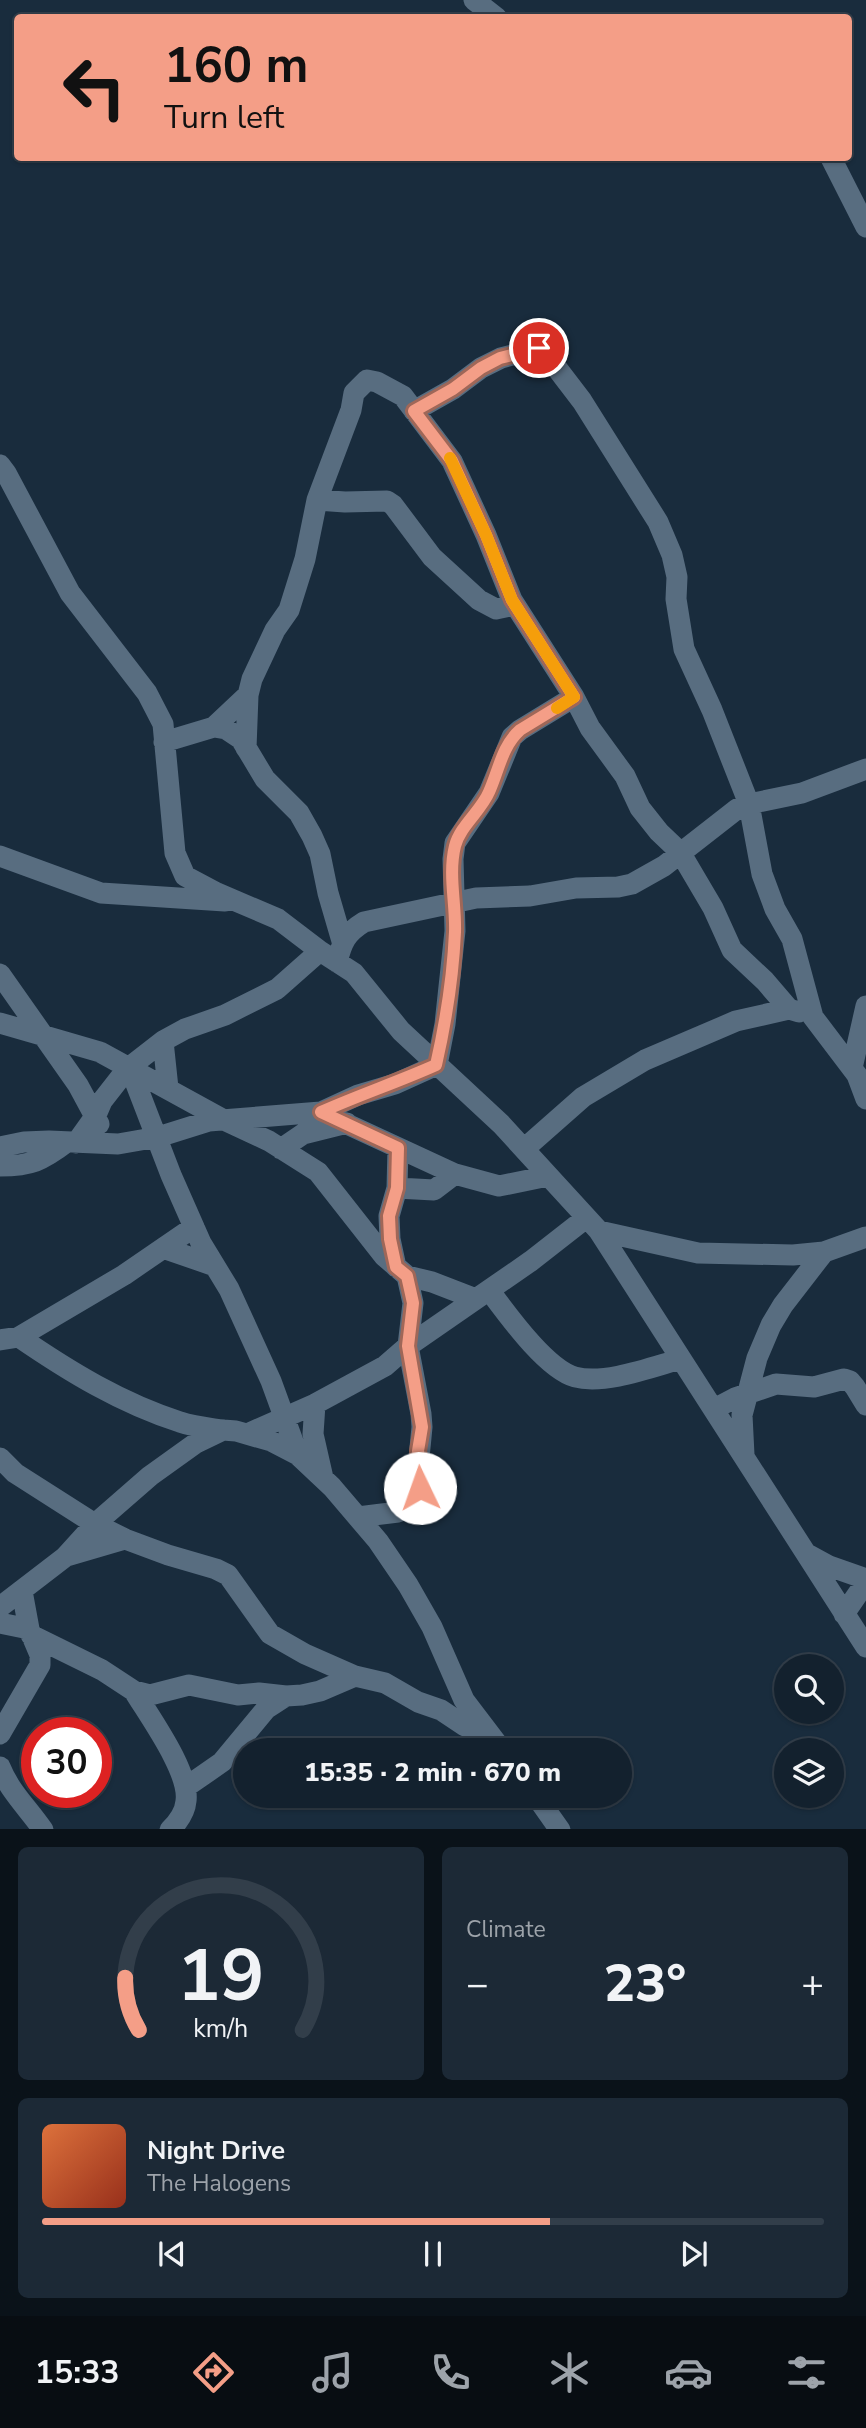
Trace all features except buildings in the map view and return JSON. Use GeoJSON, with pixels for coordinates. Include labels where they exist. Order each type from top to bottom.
{"type":"FeatureCollection","features":[{"type":"Feature","properties":{"kind":"street"},"geometry":{"type":"LineString","coordinates":[[474,0],[492,14]]}},
{"type":"Feature","properties":{"kind":"street"},"geometry":{"type":"LineString","coordinates":[[832,161],[866,228]]}},
{"type":"Feature","properties":{"kind":"street"},"geometry":{"type":"LineString","coordinates":[[414,411],[500,358],[539,348],[582,401],[658,522],[675,565],[676,599],[684,649],[712,710],[749,804],[762,874],[775,909],[792,939],[799,1008]]}},
{"type":"Feature","properties":{"kind":"street"},"geometry":{"type":"LineString","coordinates":[[246,748],[248,695],[252,680],[275,630],[289,610],[305,559],[317,500],[351,410],[354,393],[368,380],[377,382],[403,396],[452,461],[515,606],[574,697],[590,728],[625,776],[640,808],[659,832],[672,859],[694,876],[713,908],[732,950],[823,1030],[857,1075],[866,1099]]}},
{"type":"Feature","properties":{"kind":"street"},"geometry":{"type":"LineString","coordinates":[[0,465],[70,593],[147,693],[163,724],[175,853],[185,876],[278,919],[333,952],[354,973],[401,1031],[501,1124],[592,1224],[866,1647]]}},
{"type":"Feature","properties":{"kind":"street"},"geometry":{"type":"LineString","coordinates":[[317,500],[387,501],[393,505],[432,557],[479,600],[496,609],[515,606]]}},
{"type":"Feature","properties":{"kind":"street"},"geometry":{"type":"LineString","coordinates":[[214,727],[248,695]]}},
{"type":"Feature","properties":{"kind":"street"},"geometry":{"type":"LineString","coordinates":[[436,1065],[445,1024],[455,931],[455,843],[489,793],[512,737],[574,697]]}},
{"type":"Feature","properties":{"kind":"street"},"geometry":{"type":"LineString","coordinates":[[164,742],[214,727],[226,729],[241,738],[265,779],[299,813],[320,854],[328,893],[333,952]]}},
{"type":"Feature","properties":{"kind":"street"},"geometry":{"type":"LineString","coordinates":[[0,1166],[24,1166],[44,1159],[71,1142],[96,1115],[102,1101],[129,1070],[160,1044],[185,1029],[257,1000],[277,989],[333,952],[350,930],[364,922],[477,898],[530,896],[576,888],[632,884],[672,859],[737,808],[802,793],[866,769]]}},
{"type":"Feature","properties":{"kind":"street"},"geometry":{"type":"LineString","coordinates":[[0,856],[102,893],[241,903]]}},
{"type":"Feature","properties":{"kind":"street"},"geometry":{"type":"LineString","coordinates":[[0,974],[96,1115],[106,1145]]}},
{"type":"Feature","properties":{"kind":"street"},"geometry":{"type":"LineString","coordinates":[[852,1068],[866,1006]]}},
{"type":"Feature","properties":{"kind":"street"},"geometry":{"type":"LineString","coordinates":[[524,1149],[583,1097],[645,1060],[736,1021],[799,1008]]}},
{"type":"Feature","properties":{"kind":"street"},"geometry":{"type":"LineString","coordinates":[[0,1023],[100,1052],[129,1070],[275,1145],[318,1171],[384,1256],[401,1271],[432,1282],[483,1294],[564,1373],[578,1378],[605,1378],[681,1359]]}},
{"type":"Feature","properties":{"kind":"street"},"geometry":{"type":"LineString","coordinates":[[823,1030],[857,1043]]}},
{"type":"Feature","properties":{"kind":"street"},"geometry":{"type":"LineString","coordinates":[[100,1052],[160,1044]]}},
{"type":"Feature","properties":{"kind":"street"},"geometry":{"type":"LineString","coordinates":[[160,1044],[168,1088]]}},
{"type":"Feature","properties":{"kind":"street"},"geometry":{"type":"LineString","coordinates":[[0,1147],[24,1142],[106,1145],[158,1137],[209,1121],[321,1112],[436,1065]]}},
{"type":"Feature","properties":{"kind":"street"},"geometry":{"type":"LineString","coordinates":[[129,1070],[194,1227],[229,1289],[271,1381],[298,1455]]}},
{"type":"Feature","properties":{"kind":"street"},"geometry":{"type":"LineString","coordinates":[[321,1112],[455,1174],[499,1186],[548,1176]]}},
{"type":"Feature","properties":{"kind":"street"},"geometry":{"type":"LineString","coordinates":[[274,1117],[275,1145]]}},
{"type":"Feature","properties":{"kind":"street"},"geometry":{"type":"LineString","coordinates":[[275,1145],[303,1134],[347,1123]]}},
{"type":"Feature","properties":{"kind":"street"},"geometry":{"type":"LineString","coordinates":[[358,1517],[398,1512],[420,1488],[423,1480],[418,1451],[422,1427],[408,1346],[413,1303],[390,1239],[389,1216],[397,1188],[398,1148]]}},
{"type":"Feature","properties":{"kind":"street"},"geometry":{"type":"LineString","coordinates":[[397,1188],[434,1190],[455,1174]]}},
{"type":"Feature","properties":{"kind":"street"},"geometry":{"type":"LineString","coordinates":[[364,1230],[389,1216]]}},
{"type":"Feature","properties":{"kind":"street"},"geometry":{"type":"LineString","coordinates":[[247,1434],[315,1404],[385,1366],[408,1346],[483,1294],[592,1224],[698,1253],[793,1255],[833,1249],[866,1237]]}},
{"type":"Feature","properties":{"kind":"street"},"geometry":{"type":"LineString","coordinates":[[9,1338],[124,1275],[194,1227]]}},
{"type":"Feature","properties":{"kind":"street"},"geometry":{"type":"LineString","coordinates":[[163,1248],[215,1266]]}},
{"type":"Feature","properties":{"kind":"street"},"geometry":{"type":"LineString","coordinates":[[833,1249],[866,1257]]}},
{"type":"Feature","properties":{"kind":"street"},"geometry":{"type":"LineString","coordinates":[[744,1456],[742,1415],[757,1357],[783,1305],[833,1249]]}},
{"type":"Feature","properties":{"kind":"street"},"geometry":{"type":"LineString","coordinates":[[9,1338],[118,1398],[183,1423],[271,1441],[298,1455],[358,1517],[408,1585],[432,1627],[457,1685],[462,1720]]}},
{"type":"Feature","properties":{"kind":"street"},"geometry":{"type":"LineString","coordinates":[[714,1409],[776,1384],[814,1387],[844,1379],[850,1381],[866,1405]]}},
{"type":"Feature","properties":{"kind":"street"},"geometry":{"type":"LineString","coordinates":[[315,1404],[313,1434],[323,1478]]}},
{"type":"Feature","properties":{"kind":"street"},"geometry":{"type":"LineString","coordinates":[[0,1606],[65,1557],[95,1524],[150,1476],[196,1443],[223,1430]]}},
{"type":"Feature","properties":{"kind":"street"},"geometry":{"type":"LineString","coordinates":[[5,1469],[95,1524],[125,1539],[228,1575],[270,1634],[305,1654],[355,1675],[385,1683],[418,1702],[462,1720],[485,1738]]}},
{"type":"Feature","properties":{"kind":"street"},"geometry":{"type":"LineString","coordinates":[[65,1557],[125,1539]]}},
{"type":"Feature","properties":{"kind":"street"},"geometry":{"type":"LineString","coordinates":[[805,1553],[866,1581],[844,1614]]}},
{"type":"Feature","properties":{"kind":"street"},"geometry":{"type":"LineString","coordinates":[[826,1586],[845,1572]]}},
{"type":"Feature","properties":{"kind":"street"},"geometry":{"type":"LineString","coordinates":[[0,1734],[40,1665],[40,1655],[30,1632],[22,1591]]}},
{"type":"Feature","properties":{"kind":"street"},"geometry":{"type":"LineString","coordinates":[[0,1623],[30,1632],[102,1670],[134,1691],[150,1695],[189,1685],[262,1701],[320,1691],[355,1675]]}},
{"type":"Feature","properties":{"kind":"street"},"geometry":{"type":"LineString","coordinates":[[457,1685],[446,1694],[462,1720]]}},
{"type":"Feature","properties":{"kind":"street"},"geometry":{"type":"LineString","coordinates":[[134,1691],[163,1736],[186,1787],[186,1801],[181,1818],[170,1829]]}},
{"type":"Feature","properties":{"kind":"street"},"geometry":{"type":"LineString","coordinates":[[186,1787],[222,1762],[262,1701]]}},
{"type":"Feature","properties":{"kind":"street"},"geometry":{"type":"LineString","coordinates":[[0,1767],[17,1799],[43,1829]]}},
{"type":"Feature","properties":{"kind":"street"},"geometry":{"type":"LineString","coordinates":[[537,1808],[538,1829]]}},
{"type":"Feature","properties":{"kind":"street"},"geometry":{"type":"LineString","coordinates":[[545,1808],[559,1829]]}},
{"type":"Feature","properties":{"kind":"slow traffic"},"geometry":{"type":"LineString","coordinates":[[450,458],[486,535],[512,600],[574,697],[557,708]]}},
{"type":"Feature","properties":{"kind":"route"},"geometry":{"type":"LineString","coordinates":[[420,1488],[423,1480],[418,1451],[421,1414],[408,1346],[413,1303],[407,1276],[396,1267],[390,1239],[389,1216],[397,1188],[398,1148],[321,1112],[436,1065],[445,1024],[455,931],[455,843],[489,793],[512,737],[574,697],[512,600],[452,461],[414,411],[500,358],[539,348]]}}]}
